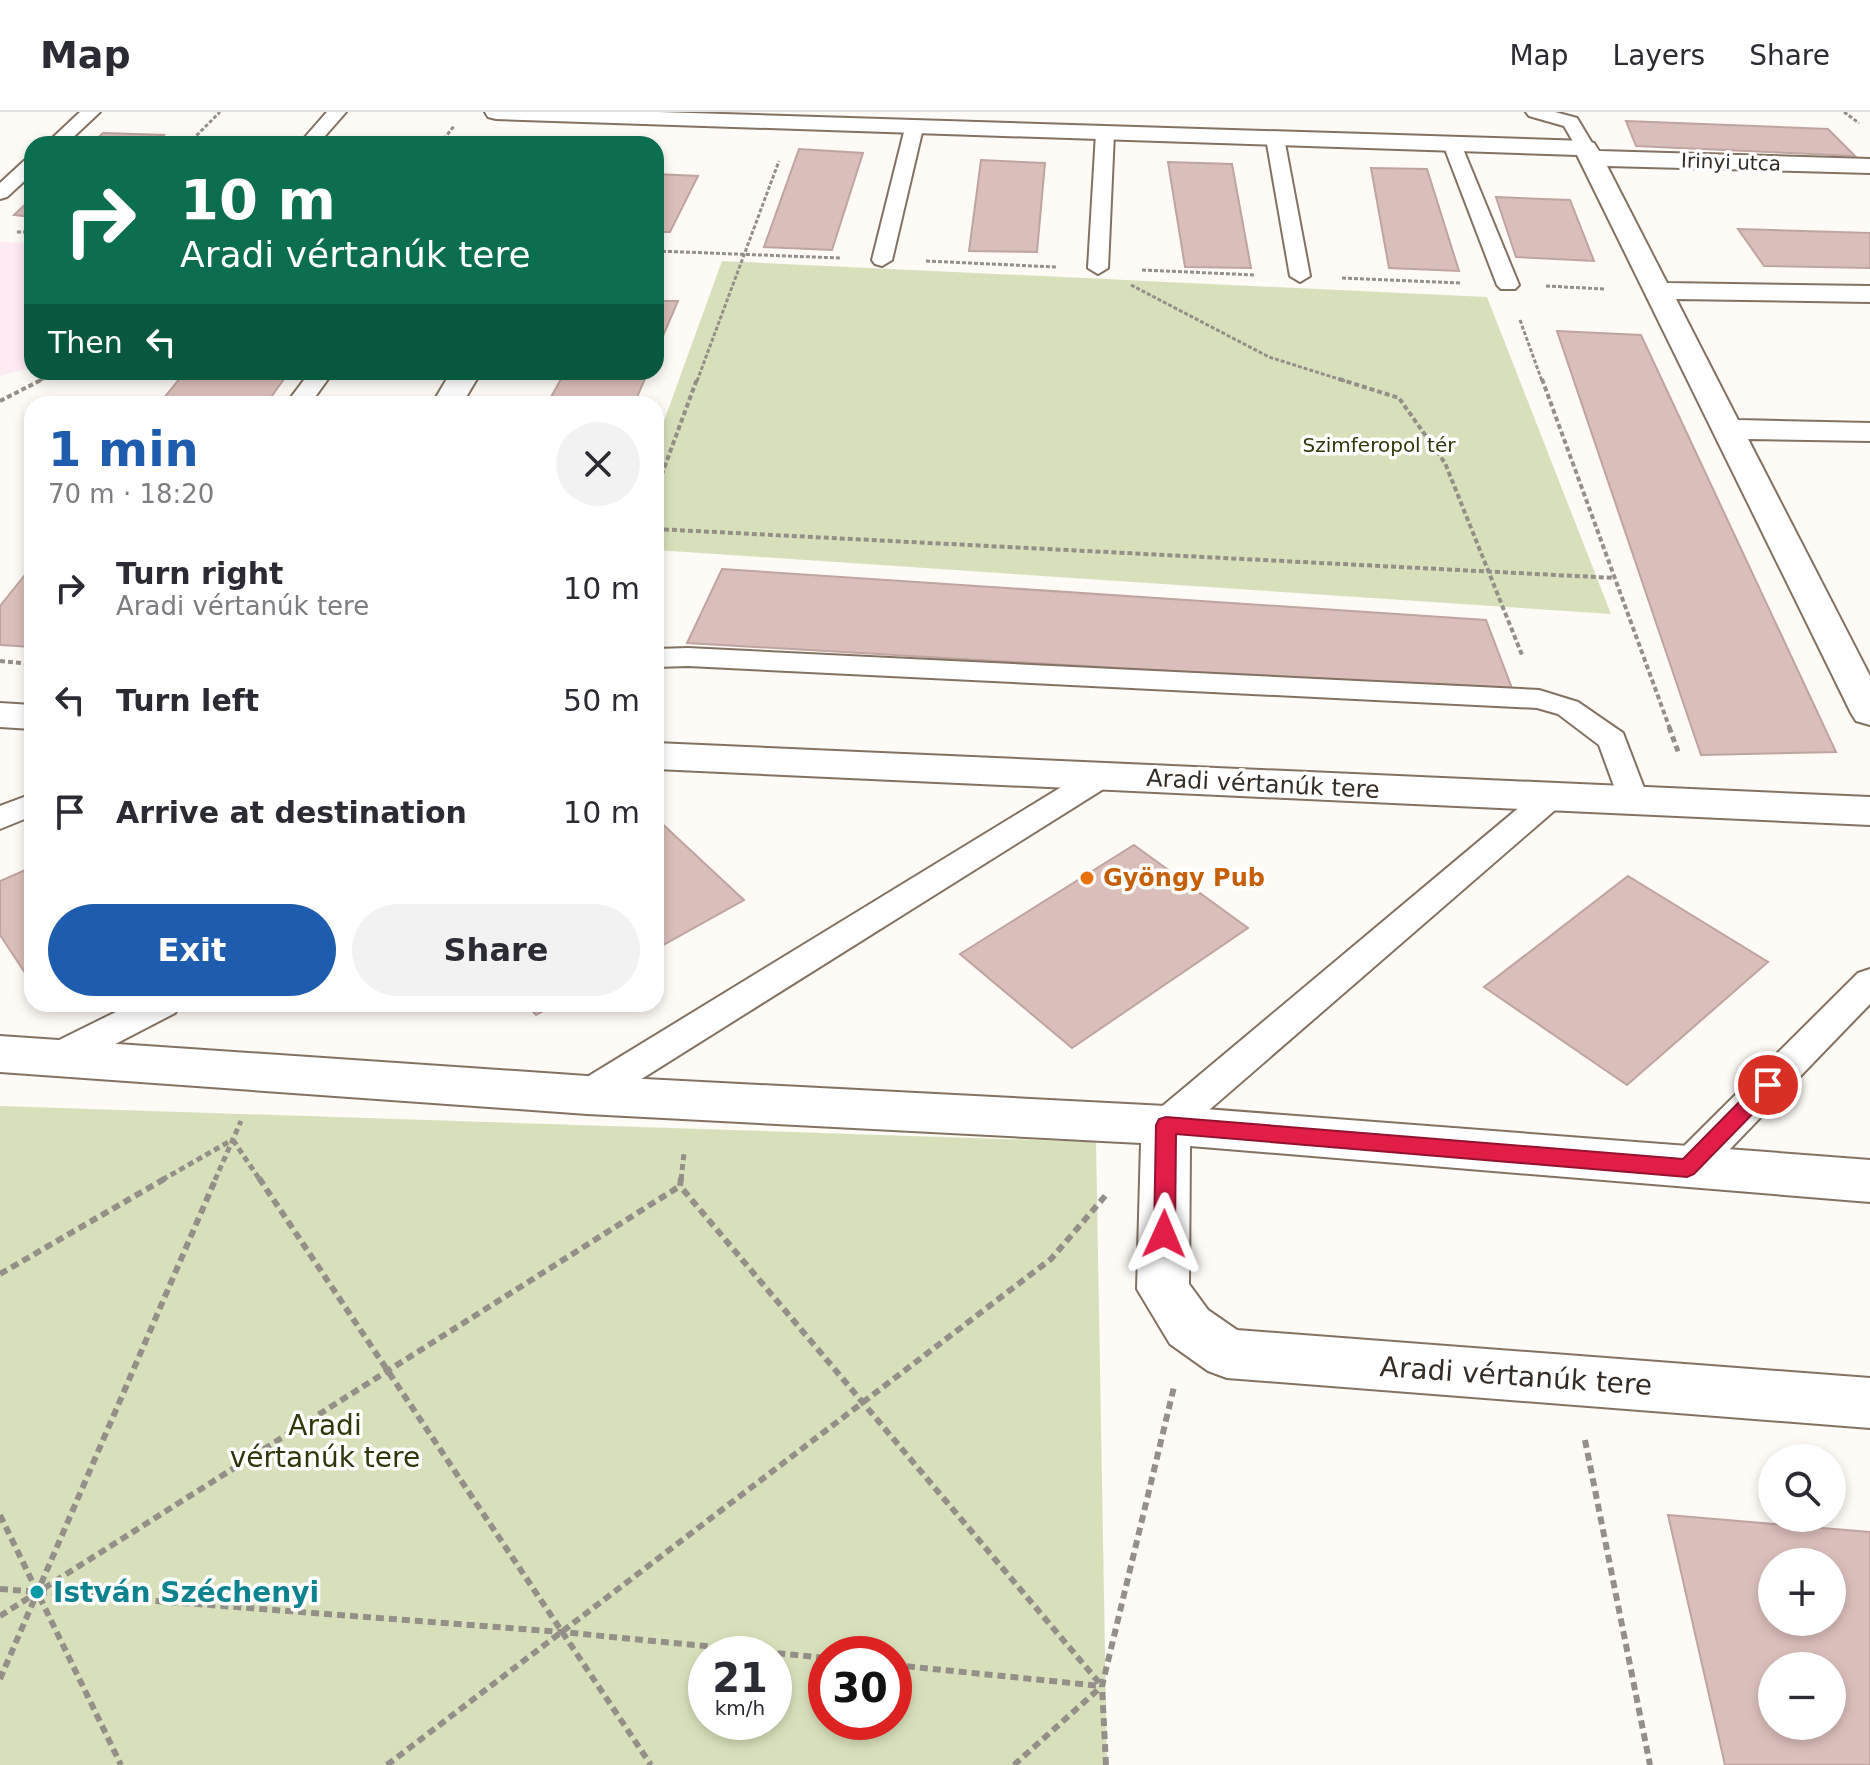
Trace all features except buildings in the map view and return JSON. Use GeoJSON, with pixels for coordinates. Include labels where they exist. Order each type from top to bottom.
{"type":"FeatureCollection","features":[{"type":"Feature","properties":{"kind":"street"},"geometry":{"type":"LineString","coordinates":[[496,112],[732,117],[793,124],[1452,144],[1588,153],[1870,713]]}},
{"type":"Feature","properties":{"kind":"street"},"geometry":{"type":"LineString","coordinates":[[618,136],[632,115]]}},
{"type":"Feature","properties":{"kind":"street","name":"Irinyi utca"},"geometry":{"type":"LineString","coordinates":[[1588,153],[1870,166]]}},
{"type":"Feature","properties":{"kind":"street"},"geometry":{"type":"LineString","coordinates":[[1660,291],[1870,294]]}},
{"type":"Feature","properties":{"kind":"street"},"geometry":{"type":"LineString","coordinates":[[1729,429],[1870,432]]}},
{"type":"Feature","properties":{"kind":"street"},"geometry":{"type":"LineString","coordinates":[[0,715],[24,716]]}},
{"type":"Feature","properties":{"kind":"street","name":"Aradi vértanúk tere"},"geometry":{"type":"LineString","coordinates":[[664,756],[1870,811]]}},
{"type":"Feature","properties":{"kind":"street"},"geometry":{"type":"LineString","coordinates":[[0,1054],[587,1095],[1166,1125],[1870,1181]]}},
{"type":"Feature","properties":{"kind":"street","name":"Aradi vértanúk tere"},"geometry":{"type":"LineString","coordinates":[[1166,1125],[1163,1289],[1189,1327],[1227,1354],[1870,1403]]}},
{"type":"Feature","properties":{"kind":"lane"},"geometry":{"type":"LineString","coordinates":[[64,136],[91,112]]}},
{"type":"Feature","properties":{"kind":"lane"},"geometry":{"type":"LineString","coordinates":[[315,136],[337,112]]}},
{"type":"Feature","properties":{"kind":"lane"},"geometry":{"type":"LineString","coordinates":[[1535,112],[1571,122],[1588,153]]}},
{"type":"Feature","properties":{"kind":"lane"},"geometry":{"type":"LineString","coordinates":[[882,260],[914,128]]}},
{"type":"Feature","properties":{"kind":"lane"},"geometry":{"type":"LineString","coordinates":[[1098,268],[1105,133]]}},
{"type":"Feature","properties":{"kind":"lane"},"geometry":{"type":"LineString","coordinates":[[1275,138],[1300,276]]}},
{"type":"Feature","properties":{"kind":"lane"},"geometry":{"type":"LineString","coordinates":[[1452,144],[1508,285]]}},
{"type":"Feature","properties":{"kind":"lane"},"geometry":{"type":"LineString","coordinates":[[0,193],[24,171]]}},
{"type":"Feature","properties":{"kind":"lane"},"geometry":{"type":"LineString","coordinates":[[664,658],[719,658],[1539,699],[1568,708],[1612,740],[1633,801]]}},
{"type":"Feature","properties":{"kind":"lane"},"geometry":{"type":"LineString","coordinates":[[587,1095],[1102,776]]}},
{"type":"Feature","properties":{"kind":"lane"},"geometry":{"type":"LineString","coordinates":[[1166,1125],[1551,797]]}},
{"type":"Feature","properties":{"kind":"lane"},"geometry":{"type":"LineString","coordinates":[[0,818],[24,808]]}},
{"type":"Feature","properties":{"kind":"lane"},"geometry":{"type":"LineString","coordinates":[[1687,1168],[1870,982]]}},
{"type":"Feature","properties":{"kind":"lane"},"geometry":{"type":"LineString","coordinates":[[58,1057],[147,1012]]}},
{"type":"Feature","properties":{"kind":"path"},"geometry":{"type":"LineString","coordinates":[[196,136],[220,112]]}},
{"type":"Feature","properties":{"kind":"path"},"geometry":{"type":"LineString","coordinates":[[664,468],[793,124]]}},
{"type":"Feature","properties":{"kind":"path"},"geometry":{"type":"LineString","coordinates":[[664,251],[1660,291]]}},
{"type":"Feature","properties":{"kind":"path"},"geometry":{"type":"LineString","coordinates":[[1098,268],[1269,357],[1399,398],[1445,463],[1492,574],[1539,699]]}},
{"type":"Feature","properties":{"kind":"path"},"geometry":{"type":"LineString","coordinates":[[1508,285],[1697,803]]}},
{"type":"Feature","properties":{"kind":"path"},"geometry":{"type":"LineString","coordinates":[[0,401],[41,380]]}},
{"type":"Feature","properties":{"kind":"path"},"geometry":{"type":"LineString","coordinates":[[664,529],[1615,578]]}},
{"type":"Feature","properties":{"kind":"path"},"geometry":{"type":"LineString","coordinates":[[0,661],[24,663]]}},
{"type":"Feature","properties":{"kind":"path"},"geometry":{"type":"LineString","coordinates":[[0,1274],[233,1140]]}},
{"type":"Feature","properties":{"kind":"path"},"geometry":{"type":"LineString","coordinates":[[233,1140],[651,1765]]}},
{"type":"Feature","properties":{"kind":"path"},"geometry":{"type":"LineString","coordinates":[[0,1679],[233,1140]]}},
{"type":"Feature","properties":{"kind":"path"},"geometry":{"type":"LineString","coordinates":[[0,1616],[680,1186],[1102,1686]]}},
{"type":"Feature","properties":{"kind":"path"},"geometry":{"type":"LineString","coordinates":[[387,1765],[1051,1259]]}},
{"type":"Feature","properties":{"kind":"path"},"geometry":{"type":"LineString","coordinates":[[1106,1765],[1102,1686],[1189,1327]]}},
{"type":"Feature","properties":{"kind":"path"},"geometry":{"type":"LineString","coordinates":[[1573,1380],[1650,1765]]}},
{"type":"Feature","properties":{"kind":"path"},"geometry":{"type":"LineString","coordinates":[[0,1515],[121,1765]]}},
{"type":"Feature","properties":{"kind":"path"},"geometry":{"type":"LineString","coordinates":[[0,1589],[562,1632],[808,1656]]}},
{"type":"Feature","properties":{"kind":"path"},"geometry":{"type":"LineString","coordinates":[[912,1667],[1102,1686]]}},
{"type":"Feature","properties":{"kind":"path"},"geometry":{"type":"LineString","coordinates":[[1014,1765],[1102,1686]]}},
{"type":"Feature","properties":{"kind":"shaded area"},"geometry":{"type":"Polygon","coordinates":[[[0,242],[24,243],[24,369],[0,376],[0,242]]]}},
{"type":"Feature","properties":{"kind":"green space","name":"Szimferopol tér"},"geometry":{"type":"Polygon","coordinates":[[[722,261],[1487,297],[1611,614],[664,551],[664,421],[722,261]]]}},
{"type":"Feature","properties":{"kind":"green space","name":"Aradi vértanúk tere"},"geometry":{"type":"Polygon","coordinates":[[[0,1106],[1096,1142],[1107,1765],[0,1765],[0,1106]]]}},
{"type":"Feature","properties":{"kind":"place","name":"Gyöngy Pub"},"geometry":{"type":"Point","coordinates":[1087,878]}},
{"type":"Feature","properties":{"kind":"place","name":"István Széchenyi"},"geometry":{"type":"Point","coordinates":[37,1592]}},
{"type":"Feature","properties":{"kind":"route"},"geometry":{"type":"LineString","coordinates":[[1164,1234],[1166,1125],[1687,1168],[1768,1085]]}}]}
